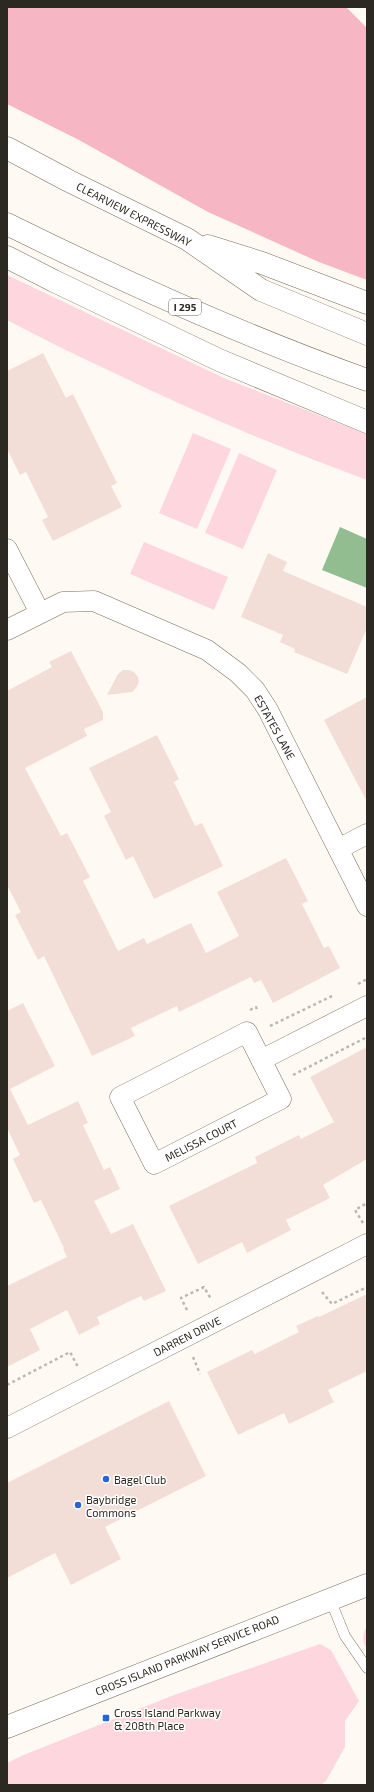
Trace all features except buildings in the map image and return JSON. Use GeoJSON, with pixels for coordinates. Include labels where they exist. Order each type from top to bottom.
{"type":"FeatureCollection","features":[{"type":"Feature","properties":{"kind":"main road","name":"CLEARVIEW EXPRESSWAY"},"geometry":{"type":"LineString","coordinates":[[7,148],[187,240],[261,290],[367,334]]}},
{"type":"Feature","properties":{"kind":"main road","name":"I 295"},"geometry":{"type":"LineString","coordinates":[[7,224],[160,296],[261,339],[367,380]]}},
{"type":"Feature","properties":{"kind":"main road"},"geometry":{"type":"LineString","coordinates":[[187,240],[262,263],[367,303]]}},
{"type":"Feature","properties":{"kind":"main road"},"geometry":{"type":"LineString","coordinates":[[7,256],[54,281],[219,360],[367,422]]}},
{"type":"Feature","properties":{"kind":"main road","name":"CROSS ISLAND PARKWAY SERVICE ROAD"},"geometry":{"type":"LineString","coordinates":[[7,1727],[367,1585]]}},
{"type":"Feature","properties":{"kind":"street"},"geometry":{"type":"LineString","coordinates":[[7,549],[40,613]]}},
{"type":"Feature","properties":{"kind":"street","name":"ESTATES LANE"},"geometry":{"type":"LineString","coordinates":[[7,630],[63,602],[94,600],[207,650],[238,673],[255,690],[268,710],[367,906]]}},
{"type":"Feature","properties":{"kind":"street"},"geometry":{"type":"LineString","coordinates":[[338,849],[367,834]]}},
{"type":"Feature","properties":{"kind":"street"},"geometry":{"type":"LineString","coordinates":[[261,1060],[367,1006]]}},
{"type":"Feature","properties":{"kind":"street","name":"MELISSA COURT"},"geometry":{"type":"LineString","coordinates":[[247,1032],[261,1060],[281,1099],[154,1164],[120,1097],[247,1032]]}},
{"type":"Feature","properties":{"kind":"street","name":"DARREN DRIVE"},"geometry":{"type":"LineString","coordinates":[[7,1428],[366,1235]]}},
{"type":"Feature","properties":{"kind":"lane"},"geometry":{"type":"LineString","coordinates":[[330,1599],[346,1636],[367,1668]]}},
{"type":"Feature","properties":{"kind":"path"},"geometry":{"type":"LineString","coordinates":[[353,986],[367,979]]}},
{"type":"Feature","properties":{"kind":"path"},"geometry":{"type":"LineString","coordinates":[[266,1028],[338,993]]}},
{"type":"Feature","properties":{"kind":"path"},"geometry":{"type":"LineString","coordinates":[[249,1010],[256,1007],[259,1014]]}},
{"type":"Feature","properties":{"kind":"path"},"geometry":{"type":"LineString","coordinates":[[290,1077],[367,1037]]}},
{"type":"Feature","properties":{"kind":"path"},"geometry":{"type":"LineString","coordinates":[[366,1235],[355,1210],[367,1203]]}},
{"type":"Feature","properties":{"kind":"path"},"geometry":{"type":"LineString","coordinates":[[181,1314],[188,1310],[181,1298],[204,1287],[213,1303]]}},
{"type":"Feature","properties":{"kind":"path"},"geometry":{"type":"LineString","coordinates":[[321,1291],[332,1304],[367,1287]]}},
{"type":"Feature","properties":{"kind":"path"},"geometry":{"type":"LineString","coordinates":[[7,1386],[70,1352],[78,1368],[85,1364]]}},
{"type":"Feature","properties":{"kind":"path"},"geometry":{"type":"LineString","coordinates":[[192,1355],[200,1374]]}},
{"type":"Feature","properties":{"kind":"shaded area"},"geometry":{"type":"Polygon","coordinates":[[[7,7],[346,7],[367,28],[367,280],[319,262],[208,212],[79,140],[7,104],[7,7]]]}},
{"type":"Feature","properties":{"kind":"shaded area"},"geometry":{"type":"Polygon","coordinates":[[[7,275],[224,378],[367,434],[367,480],[205,415],[84,359],[7,320],[7,275]]]}},
{"type":"Feature","properties":{"kind":"shaded area"},"geometry":{"type":"Polygon","coordinates":[[[193,433],[231,449],[197,529],[159,513],[193,433]]]}},
{"type":"Feature","properties":{"kind":"shaded area"},"geometry":{"type":"Polygon","coordinates":[[[239,453],[277,470],[243,549],[205,533],[239,453]]]}},
{"type":"Feature","properties":{"kind":"shaded area"},"geometry":{"type":"Polygon","coordinates":[[[340,527],[367,539],[367,588],[322,570],[340,527]]]}},
{"type":"Feature","properties":{"kind":"shaded area"},"geometry":{"type":"Polygon","coordinates":[[[144,542],[228,577],[214,610],[130,574],[144,542]]]}},
{"type":"Feature","properties":{"kind":"shaded area"},"geometry":{"type":"Polygon","coordinates":[[[367,1626],[367,1649],[363,1638],[367,1626]]]}},
{"type":"Feature","properties":{"kind":"shaded area"},"geometry":{"type":"Polygon","coordinates":[[[320,1644],[331,1650],[359,1701],[345,1721],[345,1747],[326,1781],[321,1785],[7,1785],[7,1763],[21,1756],[174,1695],[320,1644]]]}},
{"type":"Feature","properties":{"kind":"place","name":"Bagel Club"},"geometry":{"type":"Point","coordinates":[106,1479]}},
{"type":"Feature","properties":{"kind":"place","name":"Baybridge Commons"},"geometry":{"type":"Point","coordinates":[78,1505]}},
{"type":"Feature","properties":{"kind":"place","name":"Cross Island Parkway & 208th Place"},"geometry":{"type":"Point","coordinates":[106,1718]}}]}
